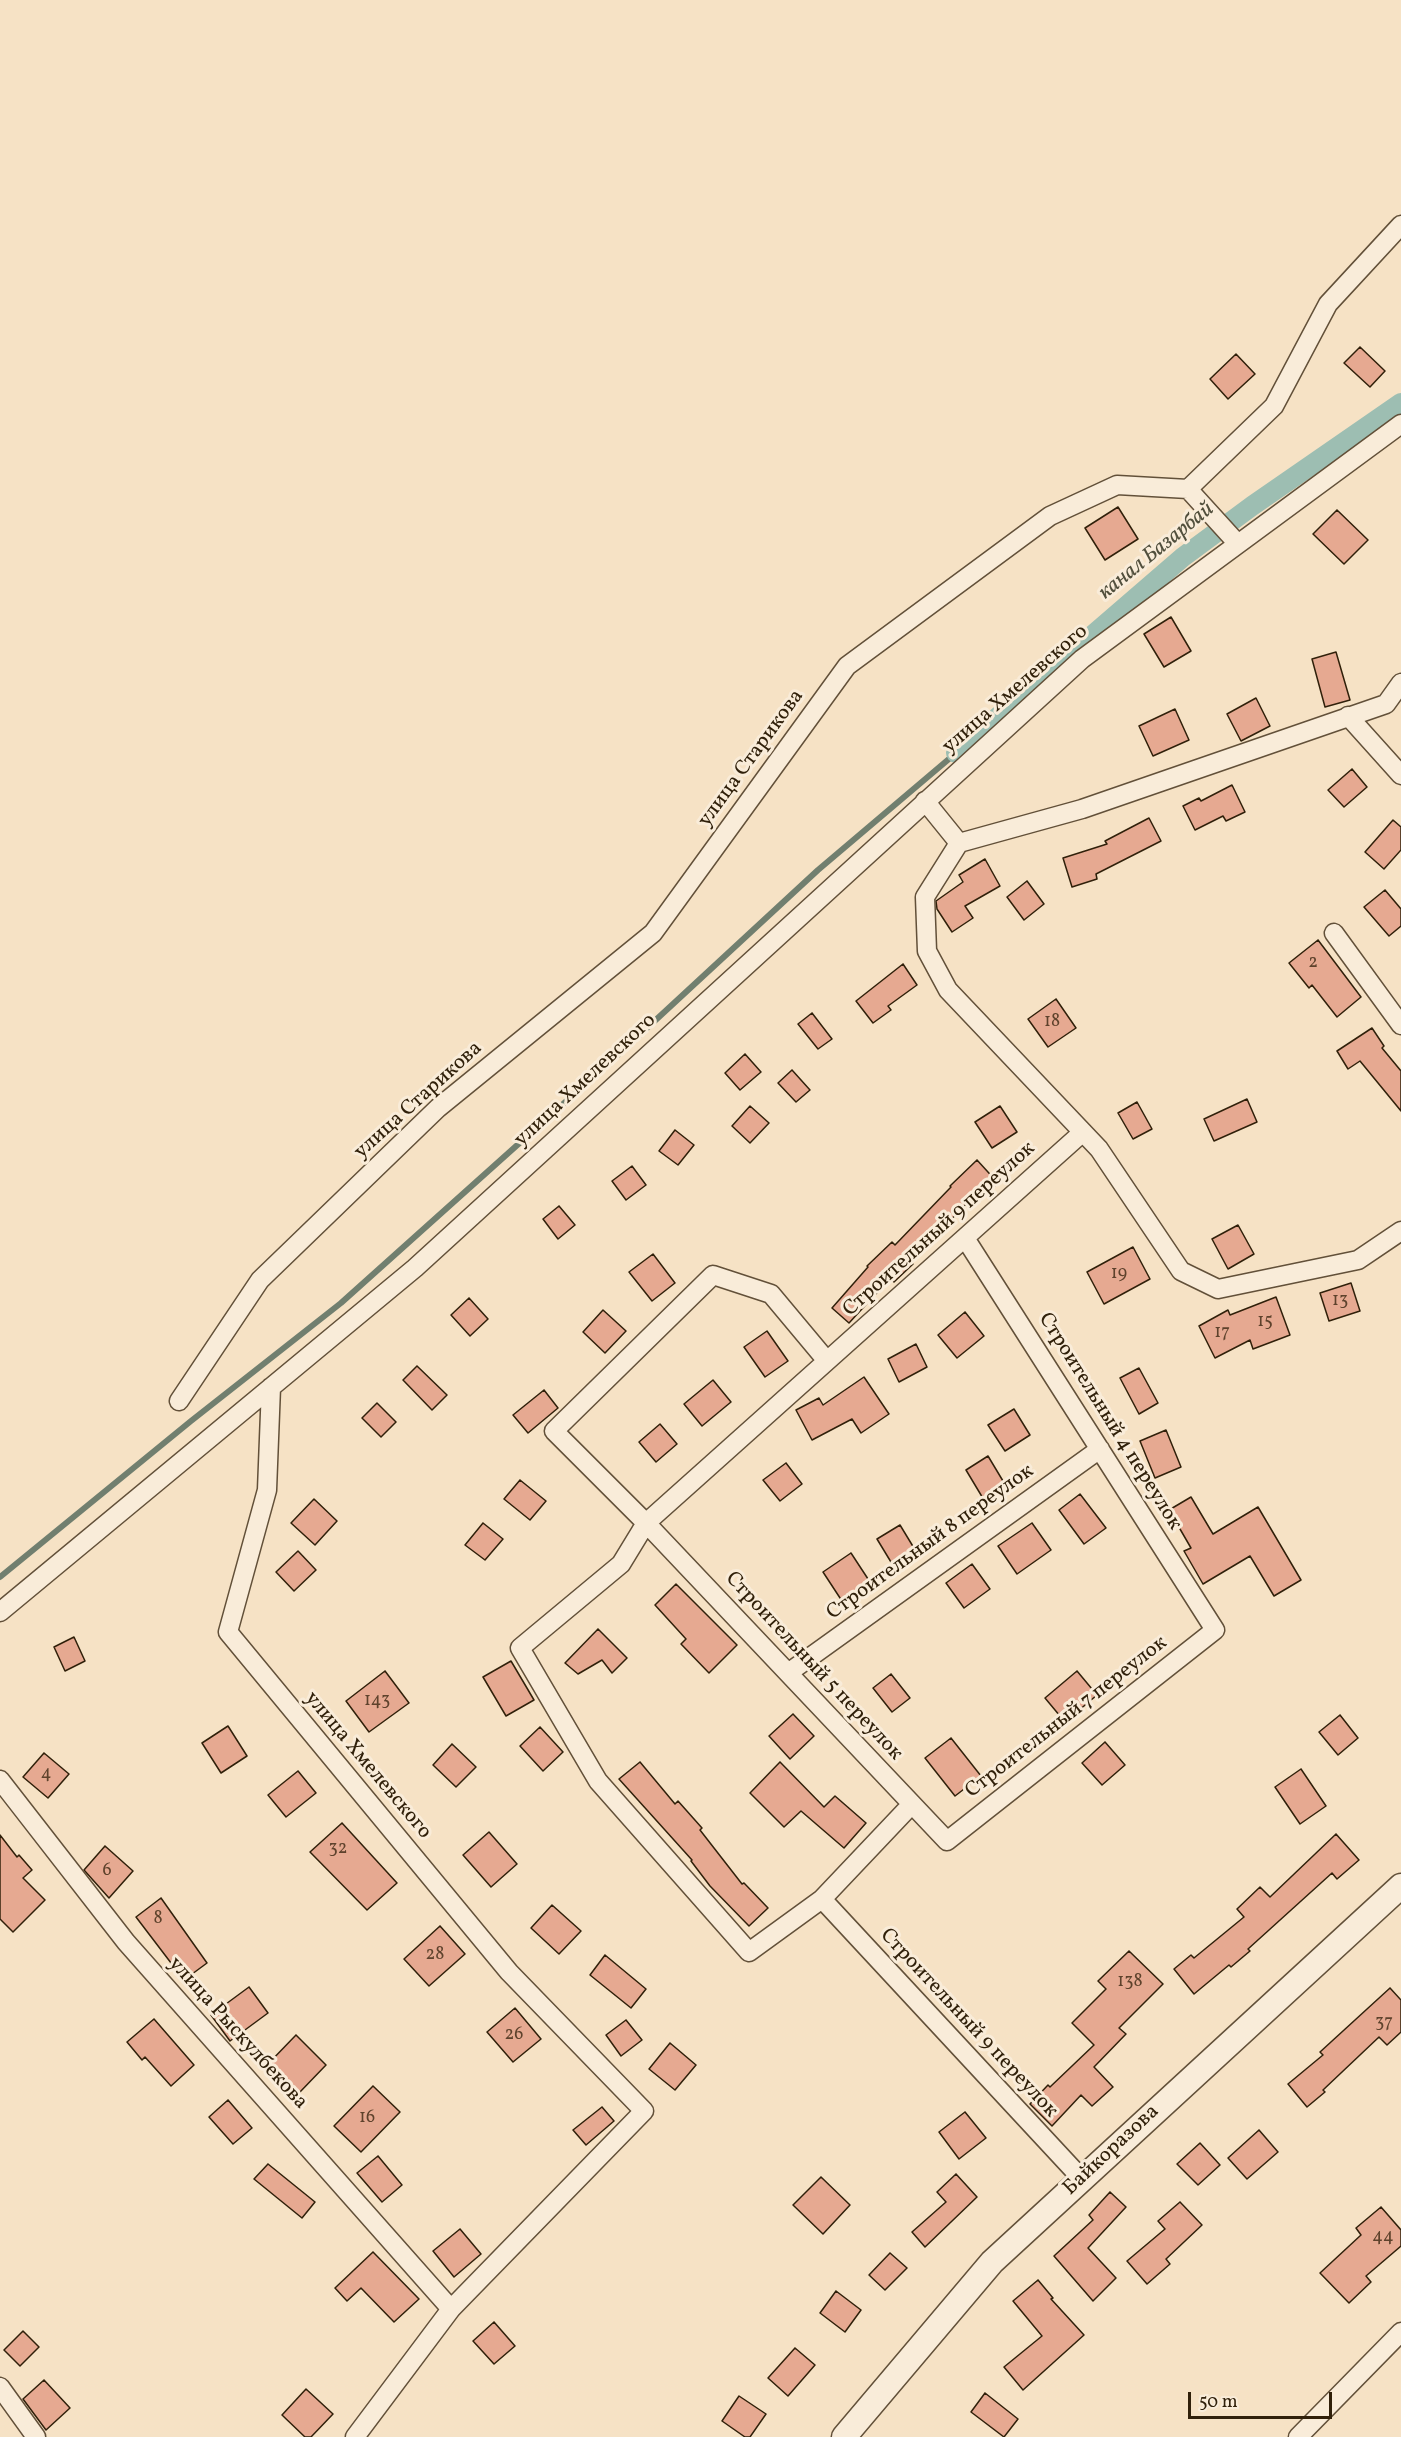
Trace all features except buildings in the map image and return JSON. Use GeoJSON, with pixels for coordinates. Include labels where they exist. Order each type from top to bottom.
{"type":"FeatureCollection","features":[{"type":"Feature","properties":{"kind":"street"},"geometry":{"type":"LineString","coordinates":[[1238,543],[1191,493],[1274,406],[1328,304],[1401,225]]}},
{"type":"Feature","properties":{"kind":"street","name":"улица Хмелевского"},"geometry":{"type":"LineString","coordinates":[[0,1612],[415,1268],[1082,659],[1401,424]]}},
{"type":"Feature","properties":{"kind":"street","name":"улица Старикова"},"geometry":{"type":"LineString","coordinates":[[179,1401],[260,1280],[438,1108],[653,933],[847,666],[1050,516],[1117,485],[1191,493]]}},
{"type":"Feature","properties":{"kind":"street"},"geometry":{"type":"LineString","coordinates":[[1401,683],[1386,704],[1082,809],[959,843],[925,897],[927,951],[948,990],[1099,1149],[1181,1271],[1218,1289],[1358,1260],[1401,1231]]}},
{"type":"Feature","properties":{"kind":"street"},"geometry":{"type":"LineString","coordinates":[[1348,716],[1401,775]]}},
{"type":"Feature","properties":{"kind":"street"},"geometry":{"type":"LineString","coordinates":[[925,801],[959,843]]}},
{"type":"Feature","properties":{"kind":"street"},"geometry":{"type":"LineString","coordinates":[[1334,933],[1401,1025]]}},
{"type":"Feature","properties":{"kind":"street","name":"Строительный 9 переулок"},"geometry":{"type":"LineString","coordinates":[[912,1804],[822,1899],[749,1952],[598,1781],[520,1648],[621,1564],[646,1523],[1083,1132]]}},
{"type":"Feature","properties":{"kind":"street","name":"Строительный 4 переулок"},"geometry":{"type":"LineString","coordinates":[[965,1238],[1215,1630]]}},
{"type":"Feature","properties":{"kind":"street"},"geometry":{"type":"LineString","coordinates":[[646,1523],[554,1431],[713,1275],[771,1294],[827,1361]]}},
{"type":"Feature","properties":{"kind":"street","name":"улица Хмелевского"},"geometry":{"type":"LineString","coordinates":[[272,1387],[267,1490],[228,1632],[509,1972],[644,2110],[451,2309]]}},
{"type":"Feature","properties":{"kind":"street","name":"Строительный 8 переулок"},"geometry":{"type":"LineString","coordinates":[[788,1673],[1100,1449]]}},
{"type":"Feature","properties":{"kind":"street","name":"Строительный 5 переулок"},"geometry":{"type":"LineString","coordinates":[[646,1523],[947,1841]]}},
{"type":"Feature","properties":{"kind":"street","name":"Строительный 7 переулок"},"geometry":{"type":"LineString","coordinates":[[947,1841],[1215,1630]]}},
{"type":"Feature","properties":{"kind":"street","name":"улица Рыскулбекова"},"geometry":{"type":"LineString","coordinates":[[0,1780],[126,1942],[451,2309]]}},
{"type":"Feature","properties":{"kind":"street","name":"Байкоразова"},"geometry":{"type":"LineString","coordinates":[[844,2437],[992,2262],[1401,1886]]}},
{"type":"Feature","properties":{"kind":"street","name":"Строительный 9 переулок"},"geometry":{"type":"LineString","coordinates":[[822,1899],[1082,2179]]}},
{"type":"Feature","properties":{"kind":"street"},"geometry":{"type":"LineString","coordinates":[[355,2437],[451,2309]]}},
{"type":"Feature","properties":{"kind":"street"},"geometry":{"type":"LineString","coordinates":[[1298,2437],[1401,2332]]}},
{"type":"Feature","properties":{"kind":"street"},"geometry":{"type":"LineString","coordinates":[[0,2387],[36,2437]]}},
{"type":"Feature","properties":{"kind":"waterway","name":"канал Базарбай"},"geometry":{"type":"LineString","coordinates":[[956,753],[1183,557],[1252,506],[1401,403]]}},
{"type":"Feature","properties":{"kind":"waterway"},"geometry":{"type":"LineString","coordinates":[[0,1577],[191,1421],[341,1303],[620,1053],[818,870],[956,753]]}}]}
